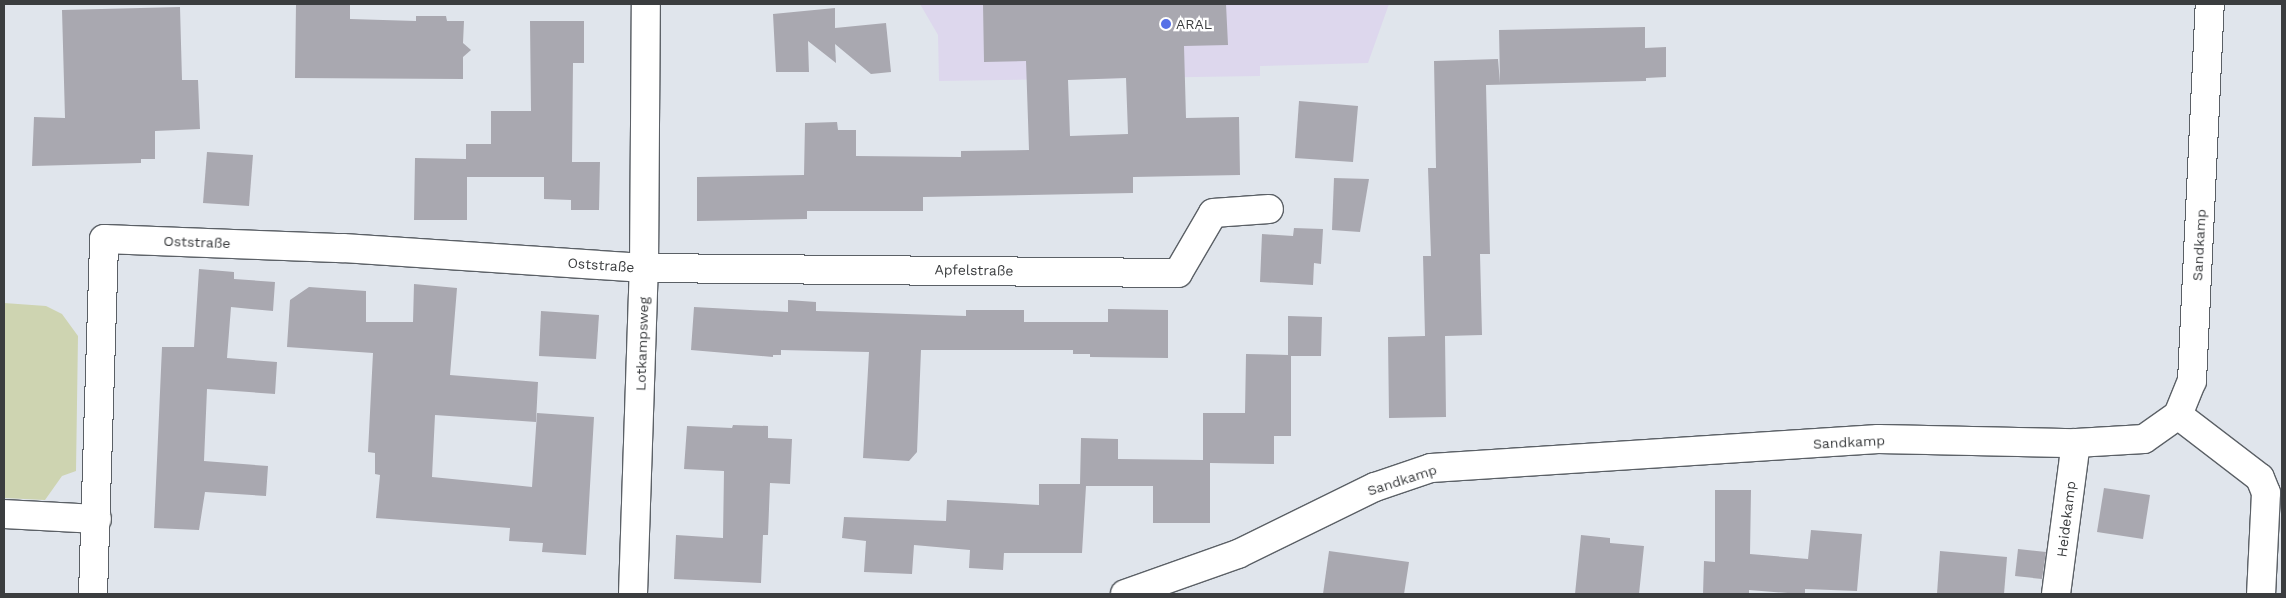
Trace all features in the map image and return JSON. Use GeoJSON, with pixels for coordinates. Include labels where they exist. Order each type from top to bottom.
{"type":"FeatureCollection","features":[{"type":"Feature","properties":{"kind":"street","name":"Lotkampsweg"},"geometry":{"type":"LineString","coordinates":[[633,594],[644,268],[646,4]]}},
{"type":"Feature","properties":{"kind":"street","name":"Sandkamp"},"geometry":{"type":"LineString","coordinates":[[1125,594],[1238,554],[1374,487],[1431,468],[1878,439],[2076,443],[2144,439],[2178,415],[2192,381],[2210,4]]}},
{"type":"Feature","properties":{"kind":"street","name":"Apfelstraße"},"geometry":{"type":"LineString","coordinates":[[644,268],[1178,273],[1213,213],[1269,209]]}},
{"type":"Feature","properties":{"kind":"street","name":"Oststraße"},"geometry":{"type":"LineString","coordinates":[[93,594],[97,519],[104,239],[343,248],[644,268]]}},
{"type":"Feature","properties":{"kind":"street"},"geometry":{"type":"LineString","coordinates":[[2178,415],[2260,478],[2266,493],[2261,594]]}},
{"type":"Feature","properties":{"kind":"street","name":"Heidekamp"},"geometry":{"type":"LineString","coordinates":[[2056,594],[2076,443]]}},
{"type":"Feature","properties":{"kind":"street"},"geometry":{"type":"LineString","coordinates":[[4,514],[97,519]]}},
{"type":"Feature","properties":{"kind":"shaded area"},"geometry":{"type":"Polygon","coordinates":[[[920,4],[1389,4],[1368,63],[1260,66],[1260,76],[939,81],[938,35],[920,4]]]}},
{"type":"Feature","properties":{"kind":"green space"},"geometry":{"type":"Polygon","coordinates":[[[4,303],[46,306],[62,314],[78,336],[76,471],[62,476],[45,500],[4,498],[4,303]]]}},
{"type":"Feature","properties":{"kind":"building"},"geometry":{"type":"Polygon","coordinates":[[[296,4],[350,4],[350,19],[416,21],[416,16],[446,16],[447,21],[464,21],[463,43],[471,50],[463,57],[463,79],[295,78],[296,4]]]}},
{"type":"Feature","properties":{"kind":"building"},"geometry":{"type":"Polygon","coordinates":[[[983,4],[1226,4],[1228,45],[1184,46],[1186,118],[1239,117],[1240,175],[1133,177],[1133,193],[923,197],[923,211],[807,211],[807,219],[697,221],[697,177],[804,175],[805,123],[837,122],[838,130],[856,130],[856,156],[961,157],[961,151],[1029,150],[1026,61],[984,62],[983,4]],[[1126,78],[1068,80],[1070,136],[1128,134],[1126,78]]]}},
{"type":"Feature","properties":{"kind":"building"},"geometry":{"type":"Polygon","coordinates":[[[180,7],[182,80],[198,80],[200,129],[155,131],[155,159],[141,159],[141,163],[32,166],[34,117],[65,118],[62,10],[180,7]]]}},
{"type":"Feature","properties":{"kind":"building"},"geometry":{"type":"Polygon","coordinates":[[[835,8],[835,28],[886,23],[891,72],[871,74],[835,44],[836,63],[808,41],[809,72],[776,72],[773,14],[835,8]]]}},
{"type":"Feature","properties":{"kind":"building"},"geometry":{"type":"Polygon","coordinates":[[[530,21],[584,21],[584,63],[573,63],[572,162],[600,162],[599,210],[571,210],[571,200],[544,199],[544,177],[467,177],[467,220],[414,220],[415,158],[466,159],[466,144],[491,144],[491,111],[531,111],[530,21]]]}},
{"type":"Feature","properties":{"kind":"building"},"geometry":{"type":"Polygon","coordinates":[[[1645,27],[1645,48],[1666,47],[1666,77],[1646,78],[1646,81],[1486,85],[1490,254],[1480,254],[1482,335],[1445,336],[1446,417],[1389,418],[1388,337],[1425,336],[1423,256],[1431,256],[1428,168],[1436,168],[1434,61],[1498,59],[1500,83],[1499,30],[1645,27]]]}},
{"type":"Feature","properties":{"kind":"building"},"geometry":{"type":"Polygon","coordinates":[[[1299,101],[1358,106],[1353,162],[1295,158],[1299,101]]]}},
{"type":"Feature","properties":{"kind":"building"},"geometry":{"type":"Polygon","coordinates":[[[207,152],[253,155],[249,206],[203,203],[207,152]]]}},
{"type":"Feature","properties":{"kind":"building"},"geometry":{"type":"Polygon","coordinates":[[[1334,178],[1369,179],[1360,232],[1332,230],[1334,178]]]}},
{"type":"Feature","properties":{"kind":"building"},"geometry":{"type":"Polygon","coordinates":[[[1294,228],[1323,229],[1321,264],[1314,263],[1313,285],[1260,282],[1262,234],[1293,236],[1294,228]]]}},
{"type":"Feature","properties":{"kind":"building"},"geometry":{"type":"Polygon","coordinates":[[[199,269],[234,272],[234,279],[275,282],[273,311],[231,307],[227,358],[277,362],[275,394],[207,389],[204,461],[268,466],[266,496],[205,492],[199,530],[154,528],[162,347],[194,347],[199,269]]]}},
{"type":"Feature","properties":{"kind":"building"},"geometry":{"type":"Polygon","coordinates":[[[414,284],[457,288],[450,375],[538,382],[536,422],[435,415],[432,477],[532,487],[537,413],[594,417],[586,555],[542,552],[543,543],[509,541],[510,528],[376,518],[380,475],[375,474],[375,453],[368,452],[373,353],[287,347],[290,300],[309,287],[366,291],[366,322],[413,322],[414,284]]]}},
{"type":"Feature","properties":{"kind":"building"},"geometry":{"type":"Polygon","coordinates":[[[788,300],[816,302],[816,311],[966,316],[966,310],[1024,310],[1024,322],[1108,322],[1108,309],[1168,310],[1168,358],[1090,357],[1090,354],[1073,354],[1073,350],[921,350],[917,452],[909,461],[863,458],[869,352],[781,350],[781,355],[773,355],[773,357],[691,350],[694,307],[788,312],[788,300]]]}},
{"type":"Feature","properties":{"kind":"building"},"geometry":{"type":"Polygon","coordinates":[[[541,311],[599,315],[596,359],[539,356],[541,311]]]}},
{"type":"Feature","properties":{"kind":"building"},"geometry":{"type":"Polygon","coordinates":[[[1288,316],[1322,317],[1321,356],[1291,356],[1291,436],[1274,436],[1274,464],[1210,463],[1210,523],[1153,523],[1153,486],[1086,486],[1082,553],[1004,553],[1003,570],[969,568],[970,550],[914,545],[912,574],[864,572],[866,541],[842,538],[844,517],[946,521],[947,500],[1039,505],[1039,484],[1080,484],[1081,438],[1118,439],[1118,459],[1203,460],[1203,413],[1245,413],[1246,354],[1288,355],[1288,316]]]}},
{"type":"Feature","properties":{"kind":"building"},"geometry":{"type":"Polygon","coordinates":[[[733,425],[768,426],[768,438],[792,439],[790,484],[770,483],[768,535],[763,535],[761,583],[674,579],[676,535],[723,538],[724,471],[684,469],[687,426],[732,428],[733,425]]]}},
{"type":"Feature","properties":{"kind":"building"},"geometry":{"type":"Polygon","coordinates":[[[2104,488],[2150,495],[2143,539],[2097,532],[2104,488]]]}},
{"type":"Feature","properties":{"kind":"building"},"geometry":{"type":"Polygon","coordinates":[[[1715,490],[1751,490],[1750,554],[1808,559],[1811,530],[1862,534],[1857,591],[1805,589],[1805,594],[1801,594],[1749,590],[1749,594],[1703,594],[1704,561],[1715,562],[1715,490]]]}},
{"type":"Feature","properties":{"kind":"building"},"geometry":{"type":"Polygon","coordinates":[[[1581,535],[1610,538],[1610,543],[1644,546],[1639,594],[1575,594],[1581,535]]]}},
{"type":"Feature","properties":{"kind":"building"},"geometry":{"type":"Polygon","coordinates":[[[2018,549],[2046,552],[2042,579],[2015,576],[2018,549]]]}},
{"type":"Feature","properties":{"kind":"building"},"geometry":{"type":"Polygon","coordinates":[[[1329,551],[1409,562],[1404,594],[1323,594],[1329,551]]]}},
{"type":"Feature","properties":{"kind":"building"},"geometry":{"type":"Polygon","coordinates":[[[1940,551],[2007,557],[2004,594],[1937,594],[1940,551]]]}},
{"type":"Feature","properties":{"kind":"place","name":"ARAL"},"geometry":{"type":"Point","coordinates":[1166,24]}}]}
